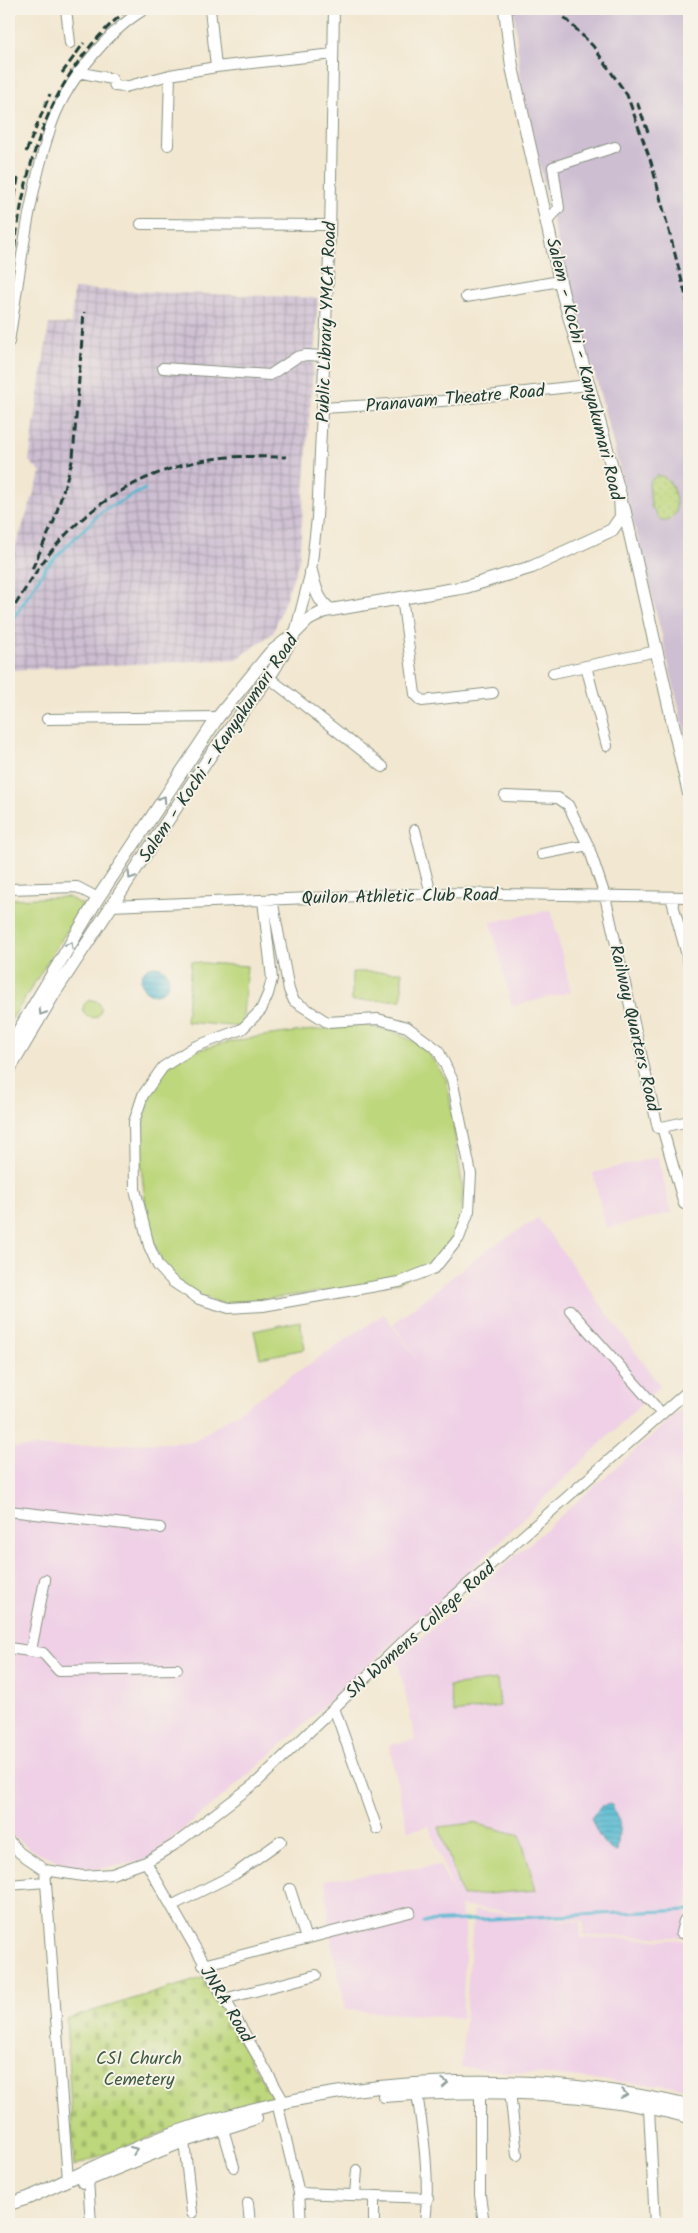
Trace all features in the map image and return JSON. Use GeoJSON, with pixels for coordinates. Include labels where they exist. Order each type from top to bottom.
{"type":"FeatureCollection","features":[{"type":"Feature","properties":{"kind":"main road","name":"Salem - Kochi - Kanyakumari Road"},"geometry":{"type":"LineString","coordinates":[[9,1070],[27,1037],[110,906],[212,753],[268,677],[295,633],[308,620],[330,610],[488,581],[532,567],[598,538],[617,525],[621,517],[620,496],[560,281],[548,220],[512,67],[505,9]]}},
{"type":"Feature","properties":{"kind":"main road"},"geometry":{"type":"LineString","coordinates":[[620,496],[632,540],[689,794]]}},
{"type":"Feature","properties":{"kind":"main road"},"geometry":{"type":"LineString","coordinates":[[598,538],[619,536],[632,540]]}},
{"type":"Feature","properties":{"kind":"main road"},"geometry":{"type":"LineString","coordinates":[[311,571],[316,590],[323,605],[330,610]]}},
{"type":"Feature","properties":{"kind":"main road"},"geometry":{"type":"LineString","coordinates":[[9,1047],[98,898],[218,717],[270,653],[295,633]]}},
{"type":"Feature","properties":{"kind":"main road"},"geometry":{"type":"LineString","coordinates":[[9,2204],[28,2198],[177,2132],[282,2107],[370,2089],[446,2082],[504,2082],[612,2092],[689,2106]]}},
{"type":"Feature","properties":{"kind":"main road"},"geometry":{"type":"LineString","coordinates":[[9,2212],[43,2201],[88,2180],[184,2141],[282,2107],[417,2094],[510,2091],[588,2099],[649,2108],[689,2117]]}},
{"type":"Feature","properties":{"kind":"street"},"geometry":{"type":"LineString","coordinates":[[66,9],[70,44]]}},
{"type":"Feature","properties":{"kind":"street"},"geometry":{"type":"LineString","coordinates":[[9,342],[29,216],[50,128],[78,72],[130,18],[145,9]]}},
{"type":"Feature","properties":{"kind":"street"},"geometry":{"type":"LineString","coordinates":[[210,9],[216,67]]}},
{"type":"Feature","properties":{"kind":"street","name":"Public Library YMCA Road"},"geometry":{"type":"LineString","coordinates":[[295,633],[311,571],[317,518],[329,225],[334,9]]}},
{"type":"Feature","properties":{"kind":"street"},"geometry":{"type":"LineString","coordinates":[[78,72],[112,79],[115,86],[125,87],[170,74],[333,54]]}},
{"type":"Feature","properties":{"kind":"street"},"geometry":{"type":"LineString","coordinates":[[168,145],[170,74]]}},
{"type":"Feature","properties":{"kind":"street"},"geometry":{"type":"LineString","coordinates":[[548,220],[558,208],[553,167],[615,147]]}},
{"type":"Feature","properties":{"kind":"street"},"geometry":{"type":"LineString","coordinates":[[141,224],[329,225]]}},
{"type":"Feature","properties":{"kind":"street"},"geometry":{"type":"LineString","coordinates":[[466,297],[560,281]]}},
{"type":"Feature","properties":{"kind":"street"},"geometry":{"type":"LineString","coordinates":[[163,368],[270,375],[296,357],[306,354],[324,356]]}},
{"type":"Feature","properties":{"kind":"street","name":"Pranavam Theatre Road"},"geometry":{"type":"LineString","coordinates":[[322,408],[442,401],[588,386]]}},
{"type":"Feature","properties":{"kind":"street"},"geometry":{"type":"LineString","coordinates":[[402,597],[415,694],[422,700],[493,693]]}},
{"type":"Feature","properties":{"kind":"street"},"geometry":{"type":"LineString","coordinates":[[553,673],[657,651]]}},
{"type":"Feature","properties":{"kind":"street"},"geometry":{"type":"LineString","coordinates":[[586,666],[607,746]]}},
{"type":"Feature","properties":{"kind":"street"},"geometry":{"type":"LineString","coordinates":[[268,677],[383,767]]}},
{"type":"Feature","properties":{"kind":"street"},"geometry":{"type":"LineString","coordinates":[[47,719],[218,717]]}},
{"type":"Feature","properties":{"kind":"street"},"geometry":{"type":"LineString","coordinates":[[505,796],[558,798],[568,806],[588,845],[605,896]]}},
{"type":"Feature","properties":{"kind":"street"},"geometry":{"type":"LineString","coordinates":[[415,830],[431,894]]}},
{"type":"Feature","properties":{"kind":"street"},"geometry":{"type":"LineString","coordinates":[[542,854],[588,845]]}},
{"type":"Feature","properties":{"kind":"street"},"geometry":{"type":"LineString","coordinates":[[9,889],[77,887],[98,898]]}},
{"type":"Feature","properties":{"kind":"street","name":"Quilon Athletic Club Road"},"geometry":{"type":"LineString","coordinates":[[110,906],[431,894],[689,897]]}},
{"type":"Feature","properties":{"kind":"street","name":"Railway Quarters Road"},"geometry":{"type":"LineString","coordinates":[[605,896],[658,1128],[689,1121]]}},
{"type":"Feature","properties":{"kind":"street"},"geometry":{"type":"LineString","coordinates":[[671,897],[689,963]]}},
{"type":"Feature","properties":{"kind":"street"},"geometry":{"type":"LineString","coordinates":[[267,899],[289,990],[294,1001],[327,1022],[378,1019],[407,1027],[438,1050],[452,1079],[471,1174],[469,1211],[459,1238],[435,1268],[399,1282],[263,1306],[229,1308],[199,1299],[173,1282],[158,1266],[149,1246],[135,1189],[134,1122],[143,1095],[163,1067],[194,1047],[242,1030],[261,1010],[272,979],[267,899]]}},
{"type":"Feature","properties":{"kind":"street"},"geometry":{"type":"LineString","coordinates":[[662,1127],[684,1204]]}},
{"type":"Feature","properties":{"kind":"street"},"geometry":{"type":"LineString","coordinates":[[570,1310],[662,1414]]}},
{"type":"Feature","properties":{"kind":"street","name":"SN Womens College Road"},"geometry":{"type":"LineString","coordinates":[[45,1870],[83,1876],[112,1874],[146,1862],[174,1845],[257,1782],[408,1637],[689,1390]]}},
{"type":"Feature","properties":{"kind":"street"},"geometry":{"type":"LineString","coordinates":[[9,1511],[160,1528]]}},
{"type":"Feature","properties":{"kind":"street"},"geometry":{"type":"LineString","coordinates":[[31,1650],[46,1580]]}},
{"type":"Feature","properties":{"kind":"street"},"geometry":{"type":"LineString","coordinates":[[9,1648],[31,1650],[43,1654],[59,1670],[177,1669]]}},
{"type":"Feature","properties":{"kind":"street"},"geometry":{"type":"LineString","coordinates":[[334,1708],[377,1829]]}},
{"type":"Feature","properties":{"kind":"street"},"geometry":{"type":"LineString","coordinates":[[9,1841],[20,1853],[45,1870],[68,2180]]}},
{"type":"Feature","properties":{"kind":"street"},"geometry":{"type":"LineString","coordinates":[[170,1906],[235,1874],[281,1841]]}},
{"type":"Feature","properties":{"kind":"street","name":"JNRA Road"},"geometry":{"type":"LineString","coordinates":[[146,1862],[282,2107],[299,2193],[301,2224]]}},
{"type":"Feature","properties":{"kind":"street"},"geometry":{"type":"LineString","coordinates":[[9,1885],[45,1882]]}},
{"type":"Feature","properties":{"kind":"street"},"geometry":{"type":"LineString","coordinates":[[290,1889],[306,1938]]}},
{"type":"Feature","properties":{"kind":"street"},"geometry":{"type":"LineString","coordinates":[[203,1965],[410,1912]]}},
{"type":"Feature","properties":{"kind":"street"},"geometry":{"type":"LineString","coordinates":[[681,1933],[684,1921],[689,1917]]}},
{"type":"Feature","properties":{"kind":"street"},"geometry":{"type":"LineString","coordinates":[[224,2000],[316,1975]]}},
{"type":"Feature","properties":{"kind":"street"},"geometry":{"type":"LineString","coordinates":[[480,2091],[480,2195],[484,2224]]}},
{"type":"Feature","properties":{"kind":"street"},"geometry":{"type":"LineString","coordinates":[[510,2091],[517,2154]]}},
{"type":"Feature","properties":{"kind":"street"},"geometry":{"type":"LineString","coordinates":[[417,2094],[427,2162],[428,2198],[426,2224]]}},
{"type":"Feature","properties":{"kind":"street"},"geometry":{"type":"LineString","coordinates":[[649,2108],[655,2224]]}},
{"type":"Feature","properties":{"kind":"street"},"geometry":{"type":"LineString","coordinates":[[223,2129],[234,2167]]}},
{"type":"Feature","properties":{"kind":"street"},"geometry":{"type":"LineString","coordinates":[[184,2141],[192,2213]]}},
{"type":"Feature","properties":{"kind":"street"},"geometry":{"type":"LineString","coordinates":[[355,2194],[357,2170]]}},
{"type":"Feature","properties":{"kind":"street"},"geometry":{"type":"LineString","coordinates":[[88,2180],[91,2224]]}},
{"type":"Feature","properties":{"kind":"street"},"geometry":{"type":"LineString","coordinates":[[299,2193],[428,2198]]}},
{"type":"Feature","properties":{"kind":"street"},"geometry":{"type":"LineString","coordinates":[[374,2197],[374,2224]]}},
{"type":"Feature","properties":{"kind":"street"},"geometry":{"type":"LineString","coordinates":[[248,2203],[250,2224]]}},
{"type":"Feature","properties":{"kind":"shaded area"},"geometry":{"type":"Polygon","coordinates":[[[514,9],[689,9],[689,750],[648,578],[597,382],[570,296],[520,78],[514,9]]]}},
{"type":"Feature","properties":{"kind":"shaded area"},"geometry":{"type":"Polygon","coordinates":[[[74,289],[318,298],[299,561],[273,633],[237,659],[9,670],[9,631],[15,616],[9,614],[9,566],[41,472],[29,461],[49,324],[71,324],[74,289]]]}},
{"type":"Feature","properties":{"kind":"shaded area"},"geometry":{"type":"Polygon","coordinates":[[[551,910],[571,992],[512,1006],[491,922],[551,910]]]}},
{"type":"Feature","properties":{"kind":"shaded area"},"geometry":{"type":"Polygon","coordinates":[[[658,1157],[671,1213],[606,1228],[593,1173],[658,1157]]]}},
{"type":"Feature","properties":{"kind":"shaded area"},"geometry":{"type":"Polygon","coordinates":[[[538,1218],[660,1386],[426,1613],[249,1774],[145,1861],[98,1869],[66,1864],[34,1851],[9,1833],[9,1448],[193,1442],[384,1314],[428,1375],[393,1324],[485,1251],[538,1218]]]}},
{"type":"Feature","properties":{"kind":"shaded area"},"geometry":{"type":"Polygon","coordinates":[[[689,1403],[689,1905],[685,1905],[689,1937],[584,1936],[583,1921],[460,1906],[466,1934],[462,2018],[346,2010],[332,1946],[325,1880],[440,1865],[456,1898],[429,1826],[408,1831],[389,1745],[415,1740],[399,1665],[396,1661],[689,1403]]]}},
{"type":"Feature","properties":{"kind":"shaded area"},"geometry":{"type":"Polygon","coordinates":[[[474,1910],[580,1922],[581,1938],[688,1940],[689,2088],[461,2067],[474,1910]]]}},
{"type":"Feature","properties":{"kind":"green space"},"geometry":{"type":"Polygon","coordinates":[[[657,475],[663,477],[671,484],[675,495],[676,513],[668,521],[661,521],[651,506],[649,482],[657,475]]]}},
{"type":"Feature","properties":{"kind":"green space"},"geometry":{"type":"Polygon","coordinates":[[[68,897],[83,905],[12,1019],[9,1017],[9,899],[68,897]]]}},
{"type":"Feature","properties":{"kind":"green space"},"geometry":{"type":"Polygon","coordinates":[[[191,962],[247,966],[242,1027],[186,1022],[191,962]]]}},
{"type":"Feature","properties":{"kind":"green space"},"geometry":{"type":"Polygon","coordinates":[[[352,972],[402,972],[402,1000],[352,1001],[352,972]]]}},
{"type":"Feature","properties":{"kind":"green space"},"geometry":{"type":"Polygon","coordinates":[[[92,1000],[98,1003],[101,1009],[98,1015],[92,1018],[86,1015],[83,1009],[86,1003],[92,1000]]]}},
{"type":"Feature","properties":{"kind":"green space"},"geometry":{"type":"Polygon","coordinates":[[[362,1025],[392,1031],[413,1041],[428,1053],[446,1079],[463,1191],[461,1214],[454,1234],[441,1255],[399,1282],[225,1304],[190,1290],[178,1281],[165,1265],[158,1253],[149,1223],[142,1179],[139,1135],[142,1104],[150,1089],[171,1064],[209,1047],[262,1036],[362,1025]]]}},
{"type":"Feature","properties":{"kind":"green space"},"geometry":{"type":"Polygon","coordinates":[[[300,1321],[305,1349],[260,1358],[254,1331],[300,1321]]]}},
{"type":"Feature","properties":{"kind":"green space"},"geometry":{"type":"Polygon","coordinates":[[[497,1680],[500,1706],[454,1713],[449,1686],[497,1680]]]}},
{"type":"Feature","properties":{"kind":"green space"},"geometry":{"type":"Polygon","coordinates":[[[473,1823],[520,1835],[536,1890],[462,1896],[439,1827],[473,1823]]]}},
{"type":"Feature","properties":{"kind":"green space","name":"CSI Church Cemetery"},"geometry":{"type":"Polygon","coordinates":[[[203,1978],[272,2097],[178,2127],[74,2166],[66,2019],[203,1978]]]}},
{"type":"Feature","properties":{"kind":"water"},"geometry":{"type":"Polygon","coordinates":[[[155,966],[165,970],[169,980],[165,990],[155,994],[145,990],[141,980],[145,970],[155,966]]]}},
{"type":"Feature","properties":{"kind":"water"},"geometry":{"type":"Polygon","coordinates":[[[611,1804],[620,1821],[617,1852],[604,1843],[591,1818],[601,1806],[611,1804]]]}},
{"type":"Feature","properties":{"kind":"waterway"},"geometry":{"type":"LineString","coordinates":[[9,626],[46,567],[102,511],[145,489]]}},
{"type":"Feature","properties":{"kind":"waterway"},"geometry":{"type":"LineString","coordinates":[[424,1922],[689,1910]]}},
{"type":"Feature","properties":{"kind":"railway"},"geometry":{"type":"LineString","coordinates":[[9,296],[20,215],[28,176],[39,139],[54,103],[73,70],[97,38],[128,9]]}},
{"type":"Feature","properties":{"kind":"railway"},"geometry":{"type":"LineString","coordinates":[[556,9],[593,46],[627,95],[651,162],[689,308]]}},
{"type":"Feature","properties":{"kind":"railway"},"geometry":{"type":"LineString","coordinates":[[62,73],[84,43]]}},
{"type":"Feature","properties":{"kind":"railway"},"geometry":{"type":"LineString","coordinates":[[26,152],[50,94]]}},
{"type":"Feature","properties":{"kind":"railway"},"geometry":{"type":"LineString","coordinates":[[637,102],[649,135]]}},
{"type":"Feature","properties":{"kind":"railway"},"geometry":{"type":"LineString","coordinates":[[9,233],[18,178]]}},
{"type":"Feature","properties":{"kind":"railway"},"geometry":{"type":"LineString","coordinates":[[32,569],[54,521],[73,458],[84,312]]}},
{"type":"Feature","properties":{"kind":"railway"},"geometry":{"type":"LineString","coordinates":[[9,615],[42,564],[71,529],[90,512],[132,485],[155,474],[203,460],[229,457],[286,457]]}}]}
